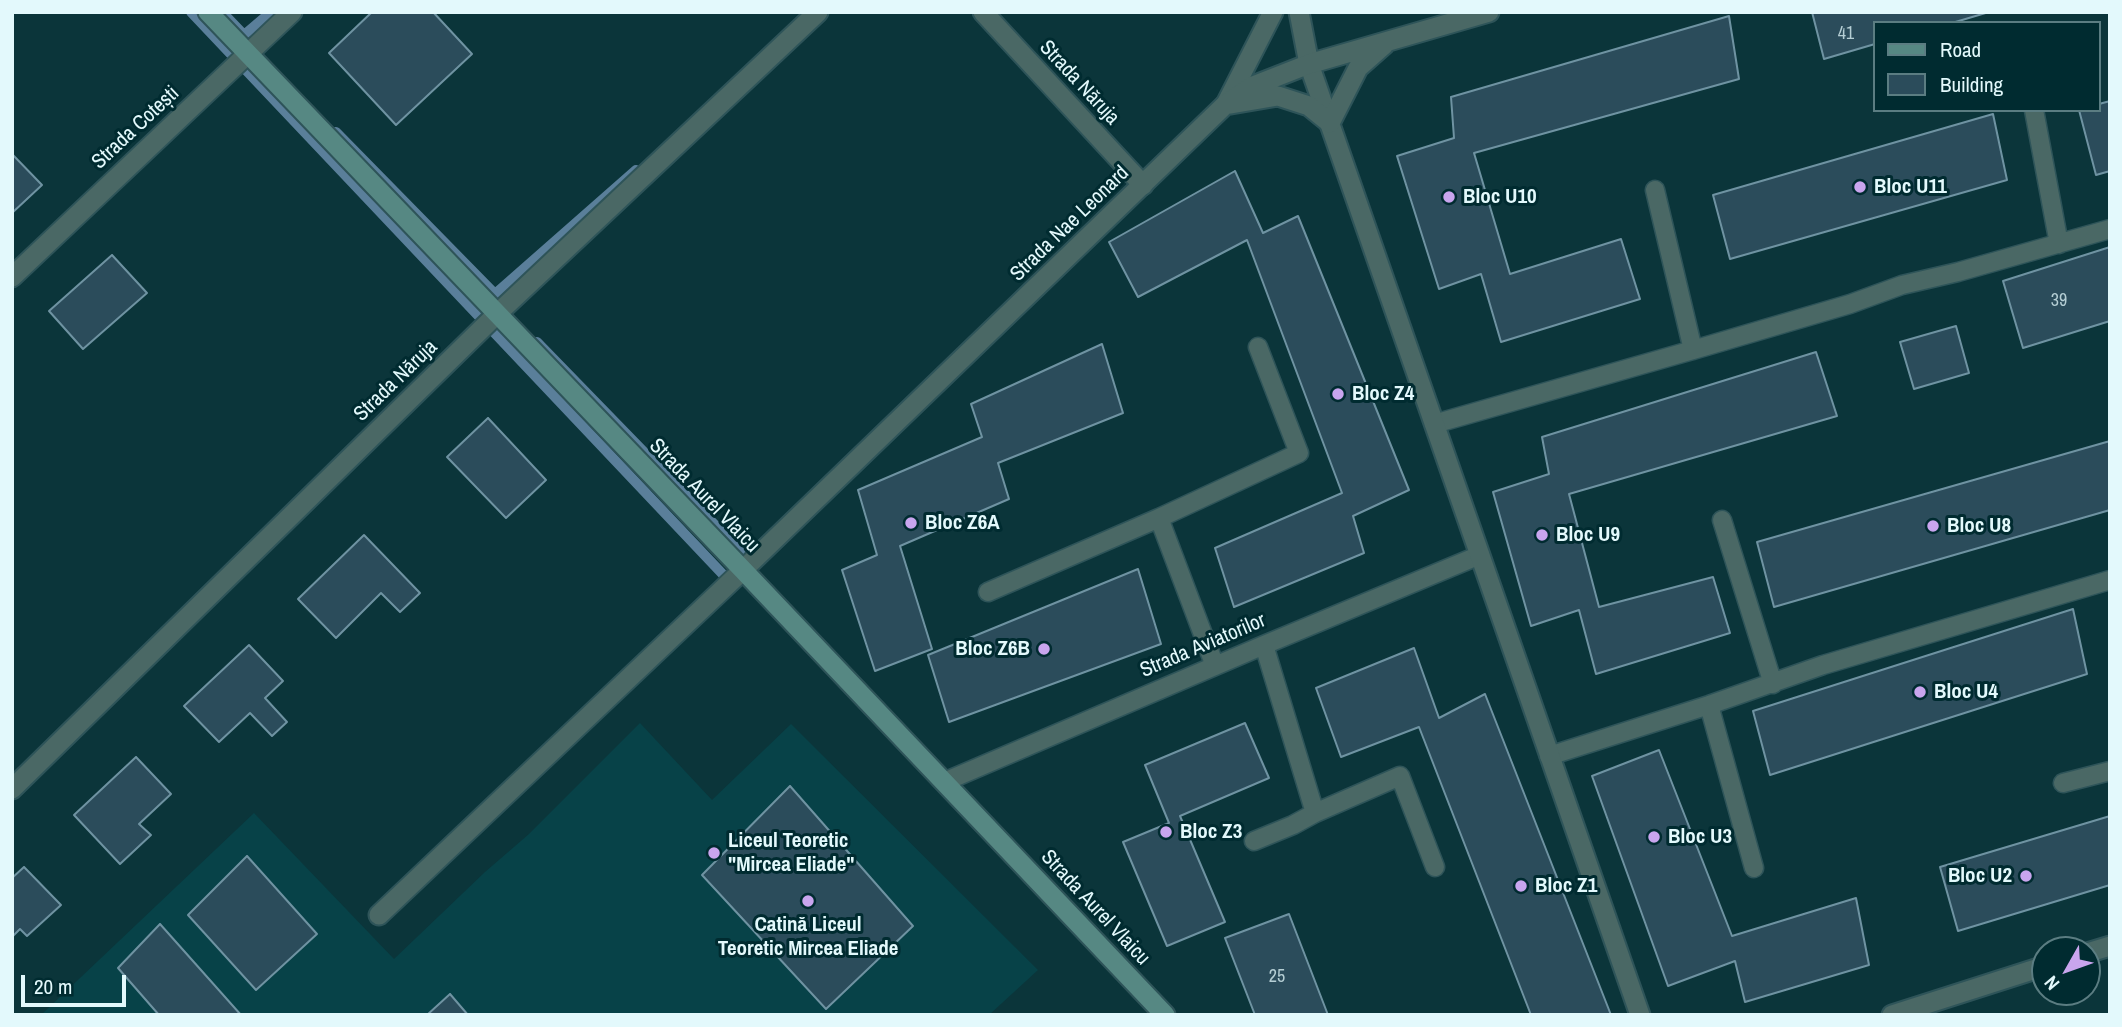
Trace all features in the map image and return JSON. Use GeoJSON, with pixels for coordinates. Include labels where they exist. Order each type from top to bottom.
{"type":"FeatureCollection","features":[{"type":"Feature","properties":{"kind":"main road","name":"Strada Aurel Vlaicu"},"geometry":{"type":"LineString","coordinates":[[208,12],[1165,1015]]}},
{"type":"Feature","properties":{"kind":"street","name":"Strada Cotești"},"geometry":{"type":"LineString","coordinates":[[12,277],[292,12]]}},
{"type":"Feature","properties":{"kind":"street","name":"Strada Năruja"},"geometry":{"type":"LineString","coordinates":[[12,789],[498,313],[818,12]]}},
{"type":"Feature","properties":{"kind":"street","name":"Strada Năruja"},"geometry":{"type":"LineString","coordinates":[[983,12],[1143,185]]}},
{"type":"Feature","properties":{"kind":"street"},"geometry":{"type":"LineString","coordinates":[[1226,104],[1273,12]]}},
{"type":"Feature","properties":{"kind":"street"},"geometry":{"type":"LineString","coordinates":[[1299,12],[1309,64],[1640,1015]]}},
{"type":"Feature","properties":{"kind":"street","name":"Strada Nae Leonard"},"geometry":{"type":"LineString","coordinates":[[379,915],[743,570],[1226,104],[1253,86],[1309,64],[1489,12]]}},
{"type":"Feature","properties":{"kind":"street"},"geometry":{"type":"LineString","coordinates":[[1330,123],[1358,68],[1387,42]]}},
{"type":"Feature","properties":{"kind":"street"},"geometry":{"type":"LineString","coordinates":[[1226,104],[1278,96],[1309,106],[1330,123]]}},
{"type":"Feature","properties":{"kind":"street"},"geometry":{"type":"LineString","coordinates":[[1892,1015],[2031,970]]}},
{"type":"Feature","properties":{"kind":"lane"},"geometry":{"type":"LineString","coordinates":[[2034,112],[2059,244]]}},
{"type":"Feature","properties":{"kind":"lane"},"geometry":{"type":"LineString","coordinates":[[1656,190],[1693,350]]}},
{"type":"Feature","properties":{"kind":"lane"},"geometry":{"type":"LineString","coordinates":[[1434,424],[1850,304],[1902,285],[2110,229]]}},
{"type":"Feature","properties":{"kind":"lane"},"geometry":{"type":"LineString","coordinates":[[988,592],[1159,518],[1299,453],[1258,348]]}},
{"type":"Feature","properties":{"kind":"lane"},"geometry":{"type":"LineString","coordinates":[[1159,518],[1214,666]]}},
{"type":"Feature","properties":{"kind":"lane"},"geometry":{"type":"LineString","coordinates":[[1722,520],[1773,684]]}},
{"type":"Feature","properties":{"kind":"lane","name":"Strada Aviatorilor"},"geometry":{"type":"LineString","coordinates":[[944,782],[1480,555]]}},
{"type":"Feature","properties":{"kind":"lane"},"geometry":{"type":"LineString","coordinates":[[1549,756],[1773,684],[1823,665],[2110,580]]}},
{"type":"Feature","properties":{"kind":"lane"},"geometry":{"type":"LineString","coordinates":[[1264,645],[1315,813]]}},
{"type":"Feature","properties":{"kind":"lane"},"geometry":{"type":"LineString","coordinates":[[1709,705],[1754,868]]}},
{"type":"Feature","properties":{"kind":"lane"},"geometry":{"type":"LineString","coordinates":[[2063,783],[2110,771]]}},
{"type":"Feature","properties":{"kind":"lane"},"geometry":{"type":"LineString","coordinates":[[1254,841],[1400,776],[1435,867]]}},
{"type":"Feature","properties":{"kind":"shaded area","name":"Liceul Teoretic \"Mircea Eliade\""},"geometry":{"type":"Polygon","coordinates":[[[640,723],[712,800],[791,724],[1038,970],[989,1015],[41,1015],[254,813],[394,959],[529,834],[640,723]]]}},
{"type":"Feature","properties":{"kind":"building"},"geometry":{"type":"Polygon","coordinates":[[[372,12],[433,12],[472,54],[396,125],[329,53],[372,12]]]}},
{"type":"Feature","properties":{"kind":"building"},"geometry":{"type":"Polygon","coordinates":[[[1812,12],[1989,12],[1959,21],[1874,21],[1874,44],[1824,59],[1812,12]]]}},
{"type":"Feature","properties":{"kind":"building","name":"Bloc U10"},"geometry":{"type":"Polygon","coordinates":[[[1729,16],[1739,79],[1474,153],[1510,274],[1621,239],[1640,299],[1501,342],[1481,274],[1439,289],[1397,156],[1454,138],[1451,97],[1729,16]]]}},
{"type":"Feature","properties":{"kind":"building"},"geometry":{"type":"Polygon","coordinates":[[[2110,101],[2110,171],[2096,175],[2080,112],[2101,112],[2101,103],[2110,101]]]}},
{"type":"Feature","properties":{"kind":"building","name":"Bloc U11"},"geometry":{"type":"Polygon","coordinates":[[[1993,114],[2007,180],[1730,259],[1713,195],[1993,114]]]}},
{"type":"Feature","properties":{"kind":"building"},"geometry":{"type":"Polygon","coordinates":[[[12,154],[42,185],[12,213],[12,154]]]}},
{"type":"Feature","properties":{"kind":"building","name":"Bloc Z4"},"geometry":{"type":"Polygon","coordinates":[[[1235,171],[1263,233],[1298,216],[1409,490],[1353,516],[1364,553],[1234,607],[1215,548],[1342,493],[1247,240],[1138,297],[1109,242],[1235,171]]]}},
{"type":"Feature","properties":{"kind":"building"},"geometry":{"type":"Polygon","coordinates":[[[2110,247],[2110,321],[2023,348],[2003,281],[2110,247]]]}},
{"type":"Feature","properties":{"kind":"building"},"geometry":{"type":"Polygon","coordinates":[[[112,255],[147,293],[83,349],[49,311],[112,255]]]}},
{"type":"Feature","properties":{"kind":"building"},"geometry":{"type":"Polygon","coordinates":[[[1956,326],[1969,373],[1914,389],[1900,342],[1956,326]]]}},
{"type":"Feature","properties":{"kind":"building","name":"Bloc Z6A"},"geometry":{"type":"Polygon","coordinates":[[[1102,344],[1123,413],[998,463],[1009,499],[900,546],[932,649],[875,671],[842,570],[877,555],[858,490],[982,437],[971,404],[1102,344]]]}},
{"type":"Feature","properties":{"kind":"building","name":"Bloc U9"},"geometry":{"type":"Polygon","coordinates":[[[1816,352],[1837,416],[1569,494],[1599,607],[1713,577],[1730,633],[1596,674],[1579,610],[1531,626],[1493,492],[1549,474],[1542,437],[1816,352]]]}},
{"type":"Feature","properties":{"kind":"building"},"geometry":{"type":"Polygon","coordinates":[[[488,418],[546,480],[506,518],[447,457],[488,418]]]}},
{"type":"Feature","properties":{"kind":"building","name":"Bloc U8"},"geometry":{"type":"Polygon","coordinates":[[[2110,441],[2110,510],[1774,607],[1757,542],[2110,441]]]}},
{"type":"Feature","properties":{"kind":"building"},"geometry":{"type":"Polygon","coordinates":[[[364,535],[420,593],[400,612],[381,593],[336,638],[298,599],[364,535]]]}},
{"type":"Feature","properties":{"kind":"building","name":"Bloc Z6B"},"geometry":{"type":"Polygon","coordinates":[[[1138,569],[1161,644],[949,722],[928,655],[1138,569]]]}},
{"type":"Feature","properties":{"kind":"building","name":"Bloc U4"},"geometry":{"type":"Polygon","coordinates":[[[2073,609],[2087,674],[1770,775],[1753,711],[2073,609]]]}},
{"type":"Feature","properties":{"kind":"building"},"geometry":{"type":"Polygon","coordinates":[[[249,645],[283,681],[265,698],[287,722],[272,736],[250,713],[219,742],[184,706],[249,645]]]}},
{"type":"Feature","properties":{"kind":"building","name":"Bloc Z1"},"geometry":{"type":"Polygon","coordinates":[[[1414,648],[1439,718],[1485,694],[1611,1015],[1531,1015],[1419,727],[1341,757],[1316,688],[1414,648]]]}},
{"type":"Feature","properties":{"kind":"building","name":"Bloc Z3"},"geometry":{"type":"Polygon","coordinates":[[[1245,723],[1269,778],[1180,816],[1225,922],[1167,946],[1123,842],[1169,823],[1145,765],[1245,723]]]}},
{"type":"Feature","properties":{"kind":"building","name":"Bloc U3"},"geometry":{"type":"Polygon","coordinates":[[[1659,750],[1732,936],[1856,898],[1869,965],[1745,1002],[1735,961],[1668,986],[1592,776],[1659,750]]]}},
{"type":"Feature","properties":{"kind":"building"},"geometry":{"type":"Polygon","coordinates":[[[136,757],[171,794],[139,824],[151,835],[120,864],[74,815],[136,757]]]}},
{"type":"Feature","properties":{"kind":"building","name":"Catină Liceul Teoretic Mircea Eliade"},"geometry":{"type":"Polygon","coordinates":[[[790,786],[913,926],[826,1009],[702,875],[790,786]]]}},
{"type":"Feature","properties":{"kind":"building","name":"Bloc U2"},"geometry":{"type":"Polygon","coordinates":[[[2110,816],[2110,885],[1958,931],[1940,867],[2110,816]]]}},
{"type":"Feature","properties":{"kind":"building"},"geometry":{"type":"Polygon","coordinates":[[[247,856],[317,934],[256,990],[188,915],[247,856]]]}},
{"type":"Feature","properties":{"kind":"building"},"geometry":{"type":"Polygon","coordinates":[[[24,867],[61,905],[27,936],[20,929],[12,937],[12,878],[24,867]]]}},
{"type":"Feature","properties":{"kind":"building"},"geometry":{"type":"Polygon","coordinates":[[[1289,914],[1328,1015],[1255,1015],[1225,938],[1289,914]]]}},
{"type":"Feature","properties":{"kind":"building"},"geometry":{"type":"Polygon","coordinates":[[[160,924],[241,1015],[159,1015],[118,968],[160,924]]]}},
{"type":"Feature","properties":{"kind":"building"},"geometry":{"type":"Polygon","coordinates":[[[450,994],[468,1015],[427,1015],[450,994]]]}},
{"type":"Feature","properties":{"kind":"waterway"},"geometry":{"type":"LineString","coordinates":[[191,12],[732,584]]}},
{"type":"Feature","properties":{"kind":"waterway"},"geometry":{"type":"LineString","coordinates":[[222,12],[244,35],[271,12]]}},
{"type":"Feature","properties":{"kind":"waterway"},"geometry":{"type":"LineString","coordinates":[[336,132],[495,294],[636,170]]}},
{"type":"Feature","properties":{"kind":"waterway"},"geometry":{"type":"LineString","coordinates":[[537,342],[749,560],[746,565]]}},
{"type":"Feature","properties":{"kind":"place","name":"Bloc U11"},"geometry":{"type":"Point","coordinates":[1860,187]}},
{"type":"Feature","properties":{"kind":"place","name":"Bloc U10"},"geometry":{"type":"Point","coordinates":[1449,197]}},
{"type":"Feature","properties":{"kind":"place","name":"Bloc Z4"},"geometry":{"type":"Point","coordinates":[1338,394]}},
{"type":"Feature","properties":{"kind":"place","name":"Bloc Z6A"},"geometry":{"type":"Point","coordinates":[911,523]}},
{"type":"Feature","properties":{"kind":"place","name":"Bloc U8"},"geometry":{"type":"Point","coordinates":[1933,526]}},
{"type":"Feature","properties":{"kind":"place","name":"Bloc U9"},"geometry":{"type":"Point","coordinates":[1542,535]}},
{"type":"Feature","properties":{"kind":"place","name":"Bloc Z6B"},"geometry":{"type":"Point","coordinates":[1044,649]}},
{"type":"Feature","properties":{"kind":"place","name":"Bloc U4"},"geometry":{"type":"Point","coordinates":[1920,692]}},
{"type":"Feature","properties":{"kind":"place","name":"Bloc Z3"},"geometry":{"type":"Point","coordinates":[1166,832]}},
{"type":"Feature","properties":{"kind":"place","name":"Bloc U3"},"geometry":{"type":"Point","coordinates":[1654,837]}},
{"type":"Feature","properties":{"kind":"place","name":"Liceul Teoretic \"Mircea Eliade\""},"geometry":{"type":"Point","coordinates":[714,853]}},
{"type":"Feature","properties":{"kind":"place","name":"Bloc U2"},"geometry":{"type":"Point","coordinates":[2026,876]}},
{"type":"Feature","properties":{"kind":"place","name":"Bloc Z1"},"geometry":{"type":"Point","coordinates":[1521,886]}},
{"type":"Feature","properties":{"kind":"place","name":"Catină Liceul Teoretic Mircea Eliade"},"geometry":{"type":"Point","coordinates":[808,901]}}]}
